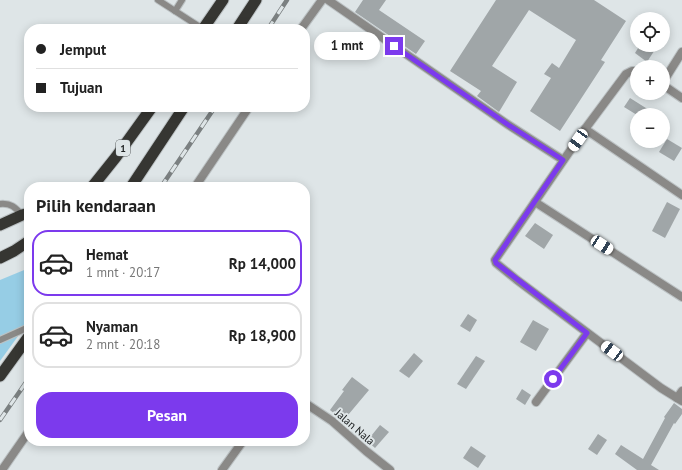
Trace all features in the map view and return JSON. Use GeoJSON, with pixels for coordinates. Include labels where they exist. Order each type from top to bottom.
{"type":"FeatureCollection","features":[{"type":"Feature","properties":{"kind":"highway"},"geometry":{"type":"LineString","coordinates":[[206,24],[223,0]]}},
{"type":"Feature","properties":{"kind":"highway"},"geometry":{"type":"LineString","coordinates":[[240,24],[256,0]]}},
{"type":"Feature","properties":{"kind":"highway","name":"1"},"geometry":{"type":"LineString","coordinates":[[96,182],[148,112]]}},
{"type":"Feature","properties":{"kind":"highway"},"geometry":{"type":"LineString","coordinates":[[134,182],[181,112]]}},
{"type":"Feature","properties":{"kind":"highway"},"geometry":{"type":"LineString","coordinates":[[0,225],[24,215]]}},
{"type":"Feature","properties":{"kind":"highway"},"geometry":{"type":"LineString","coordinates":[[0,258],[24,244]]}},
{"type":"Feature","properties":{"kind":"highway"},"geometry":{"type":"LineString","coordinates":[[14,251],[24,250]]}},
{"type":"Feature","properties":{"kind":"highway"},"geometry":{"type":"LineString","coordinates":[[0,376],[24,343]]}},
{"type":"Feature","properties":{"kind":"street"},"geometry":{"type":"LineString","coordinates":[[305,24],[322,0]]}},
{"type":"Feature","properties":{"kind":"street"},"geometry":{"type":"LineString","coordinates":[[328,0],[507,124],[563,160]]}},
{"type":"Feature","properties":{"kind":"street"},"geometry":{"type":"LineString","coordinates":[[670,72],[682,52]]}},
{"type":"Feature","properties":{"kind":"street"},"geometry":{"type":"LineString","coordinates":[[630,72],[626,74],[563,160],[495,260],[496,263],[661,388],[679,400],[682,391]]}},
{"type":"Feature","properties":{"kind":"street"},"geometry":{"type":"LineString","coordinates":[[670,89],[682,98]]}},
{"type":"Feature","properties":{"kind":"street"},"geometry":{"type":"LineString","coordinates":[[198,182],[246,112]]}},
{"type":"Feature","properties":{"kind":"street"},"geometry":{"type":"LineString","coordinates":[[585,130],[682,195]]}},
{"type":"Feature","properties":{"kind":"street"},"geometry":{"type":"LineString","coordinates":[[535,202],[682,297]]}},
{"type":"Feature","properties":{"kind":"street"},"geometry":{"type":"LineString","coordinates":[[536,402],[587,333]]}},
{"type":"Feature","properties":{"kind":"street","name":"Jalan Nala"},"geometry":{"type":"LineString","coordinates":[[310,406],[332,420],[366,451],[390,470]]}},
{"type":"Feature","properties":{"kind":"street"},"geometry":{"type":"LineString","coordinates":[[2,470],[24,438]]}},
{"type":"Feature","properties":{"kind":"street"},"geometry":{"type":"LineString","coordinates":[[222,470],[239,446]]}},
{"type":"Feature","properties":{"kind":"lane"},"geometry":{"type":"LineString","coordinates":[[158,0],[195,24]]}},
{"type":"Feature","properties":{"kind":"lane"},"geometry":{"type":"LineString","coordinates":[[175,11],[182,0]]}},
{"type":"Feature","properties":{"kind":"lane"},"geometry":{"type":"LineString","coordinates":[[0,204],[8,203],[24,213]]}},
{"type":"Feature","properties":{"kind":"lane"},"geometry":{"type":"LineString","coordinates":[[0,340],[24,329]]}},
{"type":"Feature","properties":{"kind":"shaded area"},"geometry":{"type":"Polygon","coordinates":[[[24,270],[24,328],[0,361],[0,280],[24,270]]]}},
{"type":"Feature","properties":{"kind":"building"},"geometry":{"type":"Polygon","coordinates":[[[363,0],[386,0],[379,10],[425,41],[416,54],[355,12],[363,0]]]}},
{"type":"Feature","properties":{"kind":"building"},"geometry":{"type":"Polygon","coordinates":[[[496,0],[594,0],[626,21],[601,60],[605,62],[560,131],[530,111],[551,78],[544,74],[552,63],[559,68],[576,40],[529,10],[492,66],[517,82],[499,112],[477,96],[481,91],[450,71],[496,0]]]}},
{"type":"Feature","properties":{"kind":"building"},"geometry":{"type":"Polygon","coordinates":[[[653,52],[648,60],[644,60],[635,53],[653,52]]]}},
{"type":"Feature","properties":{"kind":"building"},"geometry":{"type":"Polygon","coordinates":[[[630,98],[630,100],[633,100],[646,108],[630,108],[630,111],[624,107],[630,98]]]}},
{"type":"Feature","properties":{"kind":"building"},"geometry":{"type":"Polygon","coordinates":[[[670,141],[682,148],[674,161],[659,152],[661,148],[670,148],[670,141]]]}},
{"type":"Feature","properties":{"kind":"building"},"geometry":{"type":"Polygon","coordinates":[[[667,202],[680,209],[665,238],[652,231],[667,202]]]}},
{"type":"Feature","properties":{"kind":"building"},"geometry":{"type":"Polygon","coordinates":[[[535,223],[553,235],[544,249],[525,236],[535,223]]]}},
{"type":"Feature","properties":{"kind":"building"},"geometry":{"type":"Polygon","coordinates":[[[468,314],[477,320],[470,332],[460,326],[468,314]]]}},
{"type":"Feature","properties":{"kind":"building"},"geometry":{"type":"Polygon","coordinates":[[[533,320],[549,329],[536,351],[520,342],[533,320]]]}},
{"type":"Feature","properties":{"kind":"building"},"geometry":{"type":"Polygon","coordinates":[[[414,353],[423,361],[409,378],[399,371],[414,353]]]}},
{"type":"Feature","properties":{"kind":"building"},"geometry":{"type":"Polygon","coordinates":[[[476,356],[485,361],[466,389],[457,384],[476,356]]]}},
{"type":"Feature","properties":{"kind":"building"},"geometry":{"type":"Polygon","coordinates":[[[352,377],[369,390],[343,421],[330,410],[352,377]]]}},
{"type":"Feature","properties":{"kind":"building"},"geometry":{"type":"Polygon","coordinates":[[[522,389],[531,395],[525,405],[516,399],[522,389]]]}},
{"type":"Feature","properties":{"kind":"building"},"geometry":{"type":"Polygon","coordinates":[[[674,403],[682,409],[682,414],[675,424],[674,423],[651,465],[659,470],[637,470],[615,454],[621,445],[643,459],[665,418],[664,417],[674,403]]]}},
{"type":"Feature","properties":{"kind":"building"},"geometry":{"type":"Polygon","coordinates":[[[380,425],[389,432],[375,448],[367,441],[380,425]]]}},
{"type":"Feature","properties":{"kind":"building"},"geometry":{"type":"Polygon","coordinates":[[[598,434],[607,440],[597,455],[588,449],[598,434]]]}},
{"type":"Feature","properties":{"kind":"building"},"geometry":{"type":"Polygon","coordinates":[[[471,446],[486,456],[478,468],[463,458],[471,446]]]}},
{"type":"Feature","properties":{"kind":"railway"},"geometry":{"type":"LineString","coordinates":[[271,24],[287,0]]}},
{"type":"Feature","properties":{"kind":"railway"},"geometry":{"type":"LineString","coordinates":[[164,182],[212,112]]}},
{"type":"Feature","properties":{"kind":"railway"},"geometry":{"type":"LineString","coordinates":[[0,420],[24,385]]}},
{"type":"Feature","properties":{"kind":"route"},"geometry":{"type":"LineString","coordinates":[[394,46],[507,124],[563,160],[495,260],[496,263],[517,280],[587,333],[553,379]]}}]}
